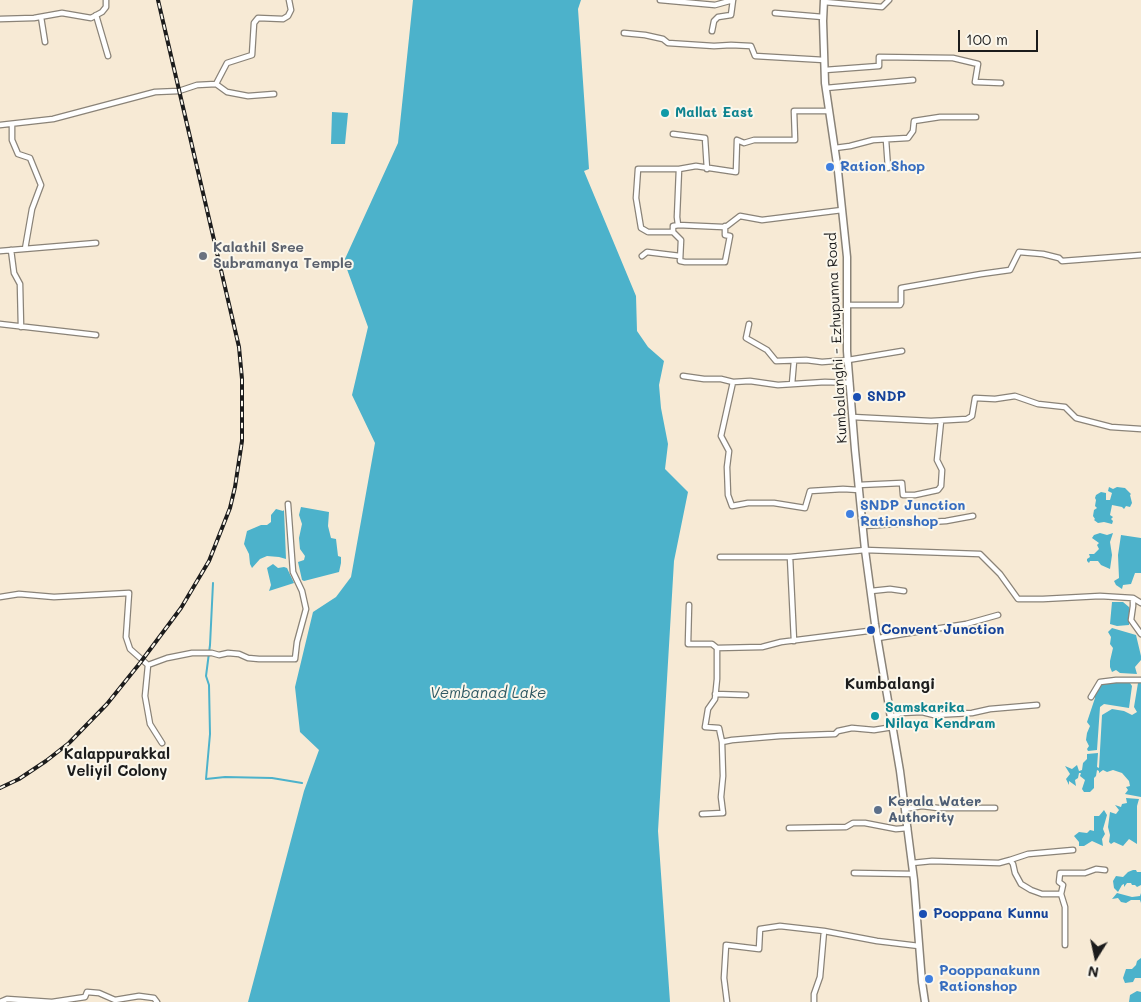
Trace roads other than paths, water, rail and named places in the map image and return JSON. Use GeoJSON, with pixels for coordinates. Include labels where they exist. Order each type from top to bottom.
{"type":"FeatureCollection","features":[{"type":"Feature","properties":{"kind":"main road","name":"Kumbalanghi - Ezhupunna Road"},"geometry":{"type":"LineString","coordinates":[[824,1],[826,88],[835,148],[847,257],[848,360],[865,550],[908,828],[925,1002]]}},
{"type":"Feature","properties":{"kind":"street"},"geometry":{"type":"LineString","coordinates":[[0,19],[41,18],[62,14],[91,18],[102,12],[106,7],[106,0]]}},
{"type":"Feature","properties":{"kind":"street"},"geometry":{"type":"LineString","coordinates":[[216,84],[227,63],[252,54],[254,23],[258,18],[283,19],[288,16],[290,10],[289,0]]}},
{"type":"Feature","properties":{"kind":"street"},"geometry":{"type":"LineString","coordinates":[[660,0],[715,5],[733,0],[732,15],[718,17],[714,20],[712,31]]}},
{"type":"Feature","properties":{"kind":"street"},"geometry":{"type":"LineString","coordinates":[[824,1],[882,7],[889,0]]}},
{"type":"Feature","properties":{"kind":"street"},"geometry":{"type":"LineString","coordinates":[[775,13],[823,17]]}},
{"type":"Feature","properties":{"kind":"street"},"geometry":{"type":"LineString","coordinates":[[96,15],[108,56]]}},
{"type":"Feature","properties":{"kind":"street"},"geometry":{"type":"LineString","coordinates":[[41,18],[45,42]]}},
{"type":"Feature","properties":{"kind":"street"},"geometry":{"type":"LineString","coordinates":[[624,33],[645,34],[668,42],[714,46],[750,46],[755,56],[824,60]]}},
{"type":"Feature","properties":{"kind":"street"},"geometry":{"type":"LineString","coordinates":[[825,70],[879,66],[879,57],[953,58],[978,64],[975,82],[1001,82]]}},
{"type":"Feature","properties":{"kind":"street"},"geometry":{"type":"LineString","coordinates":[[826,88],[913,80]]}},
{"type":"Feature","properties":{"kind":"street"},"geometry":{"type":"LineString","coordinates":[[0,125],[69,115],[155,92],[179,91],[197,85],[216,84],[227,92],[248,96],[274,94]]}},
{"type":"Feature","properties":{"kind":"street"},"geometry":{"type":"LineString","coordinates":[[725,226],[725,235],[730,236],[725,262],[680,261],[681,240],[673,232],[648,232],[641,228],[636,198],[638,169],[679,169],[696,166],[736,172],[737,140],[744,143],[754,140],[796,140],[794,111],[829,111]]}},
{"type":"Feature","properties":{"kind":"street"},"geometry":{"type":"LineString","coordinates":[[835,148],[874,140],[908,138],[913,131],[914,121],[940,117],[976,117]]}},
{"type":"Feature","properties":{"kind":"street"},"geometry":{"type":"LineString","coordinates":[[12,124],[12,140],[18,154],[30,158],[41,185],[32,209],[26,249]]}},
{"type":"Feature","properties":{"kind":"street"},"geometry":{"type":"LineString","coordinates":[[673,134],[705,138],[707,169]]}},
{"type":"Feature","properties":{"kind":"street"},"geometry":{"type":"LineString","coordinates":[[886,140],[888,168]]}},
{"type":"Feature","properties":{"kind":"street"},"geometry":{"type":"LineString","coordinates":[[679,169],[677,217],[680,225]]}},
{"type":"Feature","properties":{"kind":"street"},"geometry":{"type":"LineString","coordinates":[[673,232],[674,226],[680,225],[725,226],[740,216],[762,220],[842,210]]}},
{"type":"Feature","properties":{"kind":"street"},"geometry":{"type":"LineString","coordinates":[[0,251],[96,243]]}},
{"type":"Feature","properties":{"kind":"street"},"geometry":{"type":"LineString","coordinates":[[11,250],[14,273],[20,284],[21,328]]}},
{"type":"Feature","properties":{"kind":"street"},"geometry":{"type":"LineString","coordinates":[[642,256],[647,252],[680,256]]}},
{"type":"Feature","properties":{"kind":"street"},"geometry":{"type":"LineString","coordinates":[[847,305],[900,305],[901,288],[1010,270],[1019,252],[1043,254],[1059,258],[1062,261],[1141,255]]}},
{"type":"Feature","properties":{"kind":"street"},"geometry":{"type":"LineString","coordinates":[[0,324],[21,328],[96,335]]}},
{"type":"Feature","properties":{"kind":"street"},"geometry":{"type":"LineString","coordinates":[[749,324],[746,338],[767,350],[776,361],[822,362],[848,360],[902,351]]}},
{"type":"Feature","properties":{"kind":"street"},"geometry":{"type":"LineString","coordinates":[[792,384],[794,361]]}},
{"type":"Feature","properties":{"kind":"street"},"geometry":{"type":"LineString","coordinates":[[683,376],[721,379],[733,382],[850,383]]}},
{"type":"Feature","properties":{"kind":"street"},"geometry":{"type":"LineString","coordinates":[[733,382],[721,436],[729,451],[727,467],[728,495],[732,506],[748,503],[774,503],[804,508],[810,491],[902,483],[903,495],[915,495],[938,490],[941,486],[942,470],[938,460],[941,421]]}},
{"type":"Feature","properties":{"kind":"street"},"geometry":{"type":"LineString","coordinates":[[852,417],[895,421],[967,419],[972,416],[974,398],[995,399],[1015,396],[1038,404],[1065,407],[1076,418],[1111,427],[1141,429]]}},
{"type":"Feature","properties":{"kind":"street"},"geometry":{"type":"LineString","coordinates":[[148,665],[167,658],[192,653],[219,655],[228,653],[259,659],[295,659],[297,642],[306,609],[302,591],[293,572],[288,504]]}},
{"type":"Feature","properties":{"kind":"street"},"geometry":{"type":"LineString","coordinates":[[863,526],[946,521],[973,516]]}},
{"type":"Feature","properties":{"kind":"street"},"geometry":{"type":"LineString","coordinates":[[720,557],[790,557],[865,550],[980,554],[1000,574],[1018,599],[1043,600],[1100,596],[1132,598],[1141,602]]}},
{"type":"Feature","properties":{"kind":"street"},"geometry":{"type":"LineString","coordinates":[[790,557],[794,641]]}},
{"type":"Feature","properties":{"kind":"street"},"geometry":{"type":"LineString","coordinates":[[871,592],[890,589],[904,591]]}},
{"type":"Feature","properties":{"kind":"street"},"geometry":{"type":"LineString","coordinates":[[0,597],[19,594],[54,597],[129,593],[126,637],[130,649],[148,665]]}},
{"type":"Feature","properties":{"kind":"street"},"geometry":{"type":"LineString","coordinates":[[1132,598],[1132,620],[1141,634]]}},
{"type":"Feature","properties":{"kind":"street"},"geometry":{"type":"LineString","coordinates":[[690,605],[688,644],[712,644],[717,648],[762,647],[781,642],[876,630]]}},
{"type":"Feature","properties":{"kind":"street"},"geometry":{"type":"LineString","coordinates":[[878,638],[966,624],[998,615]]}},
{"type":"Feature","properties":{"kind":"street"},"geometry":{"type":"LineString","coordinates":[[702,814],[724,813],[721,797],[723,776],[722,742],[719,728],[705,727],[708,709],[715,699],[717,648]]}},
{"type":"Feature","properties":{"kind":"street"},"geometry":{"type":"LineString","coordinates":[[148,665],[145,696],[150,724],[162,743]]}},
{"type":"Feature","properties":{"kind":"street"},"geometry":{"type":"LineString","coordinates":[[1090,697],[1100,682],[1141,679]]}},
{"type":"Feature","properties":{"kind":"street"},"geometry":{"type":"LineString","coordinates":[[715,694],[746,695]]}},
{"type":"Feature","properties":{"kind":"street"},"geometry":{"type":"LineString","coordinates":[[891,717],[922,712],[934,715],[1037,706]]}},
{"type":"Feature","properties":{"kind":"street"},"geometry":{"type":"LineString","coordinates":[[722,742],[835,734],[838,730],[852,728],[874,730],[893,727]]}},
{"type":"Feature","properties":{"kind":"street"},"geometry":{"type":"LineString","coordinates":[[905,809],[922,806],[938,808],[995,808]]}},
{"type":"Feature","properties":{"kind":"street"},"geometry":{"type":"LineString","coordinates":[[789,828],[846,827],[853,823],[859,823],[896,829],[908,828]]}},
{"type":"Feature","properties":{"kind":"street"},"geometry":{"type":"LineString","coordinates":[[912,863],[932,861],[1000,863],[1028,854],[1073,850]]}},
{"type":"Feature","properties":{"kind":"street"},"geometry":{"type":"LineString","coordinates":[[1010,860],[1013,864],[1014,874],[1021,884],[1042,894],[1061,894]]}},
{"type":"Feature","properties":{"kind":"street"},"geometry":{"type":"LineString","coordinates":[[1065,945],[1065,907],[1061,894],[1063,885],[1059,882],[1060,873],[1085,873],[1096,869],[1105,870]]}},
{"type":"Feature","properties":{"kind":"street"},"geometry":{"type":"LineString","coordinates":[[854,873],[914,874]]}},
{"type":"Feature","properties":{"kind":"street"},"geometry":{"type":"LineString","coordinates":[[727,1002],[724,978],[726,946],[759,949],[760,929],[780,926],[919,946]]}},
{"type":"Feature","properties":{"kind":"street"},"geometry":{"type":"LineString","coordinates":[[814,1002],[814,994],[820,977],[824,931]]}},
{"type":"Feature","properties":{"kind":"street"},"geometry":{"type":"LineString","coordinates":[[0,1002],[7,999],[52,1002],[85,998],[87,992],[115,1000],[139,996],[154,998],[157,1002]]}},
{"type":"Feature","properties":{"kind":"water","name":"Vembanad Lake"},"geometry":{"type":"Polygon","coordinates":[[[413,0],[581,0],[578,9],[589,169],[584,171],[636,296],[637,331],[648,347],[664,361],[659,385],[668,444],[665,469],[688,492],[674,561],[658,831],[670,1002],[248,1002],[304,791],[319,750],[300,732],[295,687],[313,612],[336,597],[351,577],[375,443],[352,395],[368,327],[344,261],[398,143],[413,0]]]}},
{"type":"Feature","properties":{"kind":"water"},"geometry":{"type":"Polygon","coordinates":[[[332,112],[348,113],[345,144],[331,144],[332,112]]]}},
{"type":"Feature","properties":{"kind":"water"},"geometry":{"type":"Polygon","coordinates":[[[1109,487],[1113,489],[1117,487],[1125,488],[1131,494],[1132,503],[1130,507],[1126,506],[1124,509],[1112,505],[1110,515],[1113,517],[1111,519],[1113,521],[1112,524],[1098,523],[1094,520],[1093,516],[1094,510],[1097,508],[1095,506],[1095,498],[1101,492],[1106,493],[1106,500],[1110,500],[1112,493],[1108,491],[1109,487]]]}},
{"type":"Feature","properties":{"kind":"water"},"geometry":{"type":"Polygon","coordinates":[[[301,507],[329,512],[328,526],[331,538],[336,539],[338,556],[341,557],[339,572],[302,580],[298,562],[304,560],[305,556],[300,549],[299,538],[302,524],[299,515],[301,507]]]}},
{"type":"Feature","properties":{"kind":"water"},"geometry":{"type":"Polygon","coordinates":[[[276,509],[284,510],[286,559],[267,556],[260,559],[252,568],[249,554],[244,544],[247,531],[271,522],[271,515],[276,509]]]}},
{"type":"Feature","properties":{"kind":"water"},"geometry":{"type":"Polygon","coordinates":[[[1100,533],[1107,535],[1113,533],[1110,542],[1112,555],[1110,569],[1101,565],[1098,561],[1090,561],[1089,563],[1087,561],[1090,557],[1089,554],[1094,554],[1099,549],[1097,545],[1099,543],[1092,538],[1100,533]]]}},
{"type":"Feature","properties":{"kind":"water"},"geometry":{"type":"Polygon","coordinates":[[[1121,535],[1141,538],[1141,573],[1135,573],[1131,584],[1123,585],[1122,589],[1114,581],[1119,578],[1118,555],[1121,535]]]}},
{"type":"Feature","properties":{"kind":"water"},"geometry":{"type":"Polygon","coordinates":[[[273,564],[278,568],[287,568],[294,583],[269,591],[271,585],[267,568],[273,564]]]}},
{"type":"Feature","properties":{"kind":"water"},"geometry":{"type":"Polygon","coordinates":[[[1112,602],[1123,602],[1129,607],[1129,625],[1117,626],[1110,624],[1112,602]]]}},
{"type":"Feature","properties":{"kind":"water"},"geometry":{"type":"Polygon","coordinates":[[[1112,628],[1136,635],[1141,656],[1141,660],[1135,667],[1137,674],[1120,673],[1116,670],[1112,672],[1110,661],[1113,648],[1110,644],[1111,637],[1108,632],[1112,628]]]}},
{"type":"Feature","properties":{"kind":"water"},"geometry":{"type":"Polygon","coordinates":[[[1116,681],[1130,683],[1132,686],[1129,708],[1104,704],[1100,707],[1097,750],[1088,751],[1089,746],[1086,740],[1090,726],[1087,722],[1095,698],[1093,694],[1102,684],[1116,681]]]}},
{"type":"Feature","properties":{"kind":"water"},"geometry":{"type":"Polygon","coordinates":[[[1138,683],[1141,683],[1141,797],[1125,794],[1128,790],[1126,787],[1130,786],[1129,781],[1122,773],[1113,770],[1107,772],[1103,770],[1099,773],[1097,770],[1094,778],[1094,788],[1090,792],[1084,792],[1082,789],[1085,780],[1080,776],[1081,773],[1079,773],[1078,778],[1075,780],[1076,786],[1069,781],[1069,785],[1066,779],[1070,774],[1065,766],[1072,769],[1077,765],[1079,771],[1082,770],[1087,754],[1098,753],[1097,767],[1099,768],[1102,715],[1112,709],[1124,711],[1132,715],[1137,712],[1134,707],[1138,683]]]}},
{"type":"Feature","properties":{"kind":"water"},"geometry":{"type":"Polygon","coordinates":[[[1126,798],[1139,799],[1137,806],[1137,844],[1129,839],[1123,846],[1114,842],[1111,844],[1109,842],[1108,827],[1110,812],[1116,814],[1119,810],[1115,805],[1121,807],[1122,804],[1127,803],[1126,798]]]}},
{"type":"Feature","properties":{"kind":"water"},"geometry":{"type":"Polygon","coordinates":[[[1104,810],[1107,815],[1103,829],[1105,834],[1102,839],[1103,846],[1092,841],[1084,846],[1079,846],[1079,842],[1074,836],[1079,832],[1087,833],[1090,830],[1094,831],[1094,816],[1099,816],[1104,810]]]}},
{"type":"Feature","properties":{"kind":"water"},"geometry":{"type":"Polygon","coordinates":[[[1133,870],[1141,872],[1141,885],[1137,887],[1127,883],[1124,887],[1124,884],[1122,885],[1118,892],[1114,888],[1113,881],[1116,876],[1123,877],[1133,870]]]}},
{"type":"Feature","properties":{"kind":"water"},"geometry":{"type":"Polygon","coordinates":[[[1117,893],[1132,897],[1140,896],[1141,893],[1141,903],[1140,900],[1131,900],[1126,903],[1121,902],[1118,898],[1112,899],[1117,893]]]}},
{"type":"Feature","properties":{"kind":"water"},"geometry":{"type":"Polygon","coordinates":[[[1141,958],[1141,978],[1135,978],[1133,982],[1125,983],[1123,978],[1126,969],[1132,969],[1141,958]]]}},
{"type":"Feature","properties":{"kind":"water"},"geometry":{"type":"Polygon","coordinates":[[[1137,991],[1141,992],[1141,1002],[1129,1002],[1130,995],[1137,991]]]}},
{"type":"Feature","properties":{"kind":"waterway"},"geometry":{"type":"LineString","coordinates":[[213,583],[210,645],[206,676],[209,685],[210,734],[206,779],[225,777],[272,778],[302,783]]}},
{"type":"Feature","properties":{"kind":"railway"},"geometry":{"type":"LineString","coordinates":[[0,788],[19,779],[69,743],[107,704],[140,663],[181,608],[209,561],[230,508],[235,487],[242,441],[242,379],[239,347],[158,0]]}},
{"type":"Feature","properties":{"kind":"place","name":"Mallat East"},"geometry":{"type":"Point","coordinates":[665,113]}},
{"type":"Feature","properties":{"kind":"place","name":"Ration Shop"},"geometry":{"type":"Point","coordinates":[830,167]}},
{"type":"Feature","properties":{"kind":"place","name":"Kalathil Sree Subramanya Temple"},"geometry":{"type":"Point","coordinates":[203,256]}},
{"type":"Feature","properties":{"kind":"place","name":"SNDP"},"geometry":{"type":"Point","coordinates":[857,397]}},
{"type":"Feature","properties":{"kind":"place","name":"SNDP Junction Rationshop"},"geometry":{"type":"Point","coordinates":[850,514]}},
{"type":"Feature","properties":{"kind":"place","name":"Convent Junction"},"geometry":{"type":"Point","coordinates":[871,630]}},
{"type":"Feature","properties":{"kind":"place","name":"Samskarika Nilaya Kendram"},"geometry":{"type":"Point","coordinates":[875,716]}},
{"type":"Feature","properties":{"kind":"place","name":"Kerala Water Authority"},"geometry":{"type":"Point","coordinates":[878,810]}},
{"type":"Feature","properties":{"kind":"place","name":"Pooppana Kunnu"},"geometry":{"type":"Point","coordinates":[923,914]}},
{"type":"Feature","properties":{"kind":"place","name":"Pooppanakunn Rationshop"},"geometry":{"type":"Point","coordinates":[929,979]}},
{"type":"Feature","properties":{"kind":"district","name":"Kumbalangi"},"geometry":{"type":"Point","coordinates":[890,684]}},
{"type":"Feature","properties":{"kind":"district","name":"Kalappurakkal Veliyil Colony"},"geometry":{"type":"Point","coordinates":[117,762]}}]}
